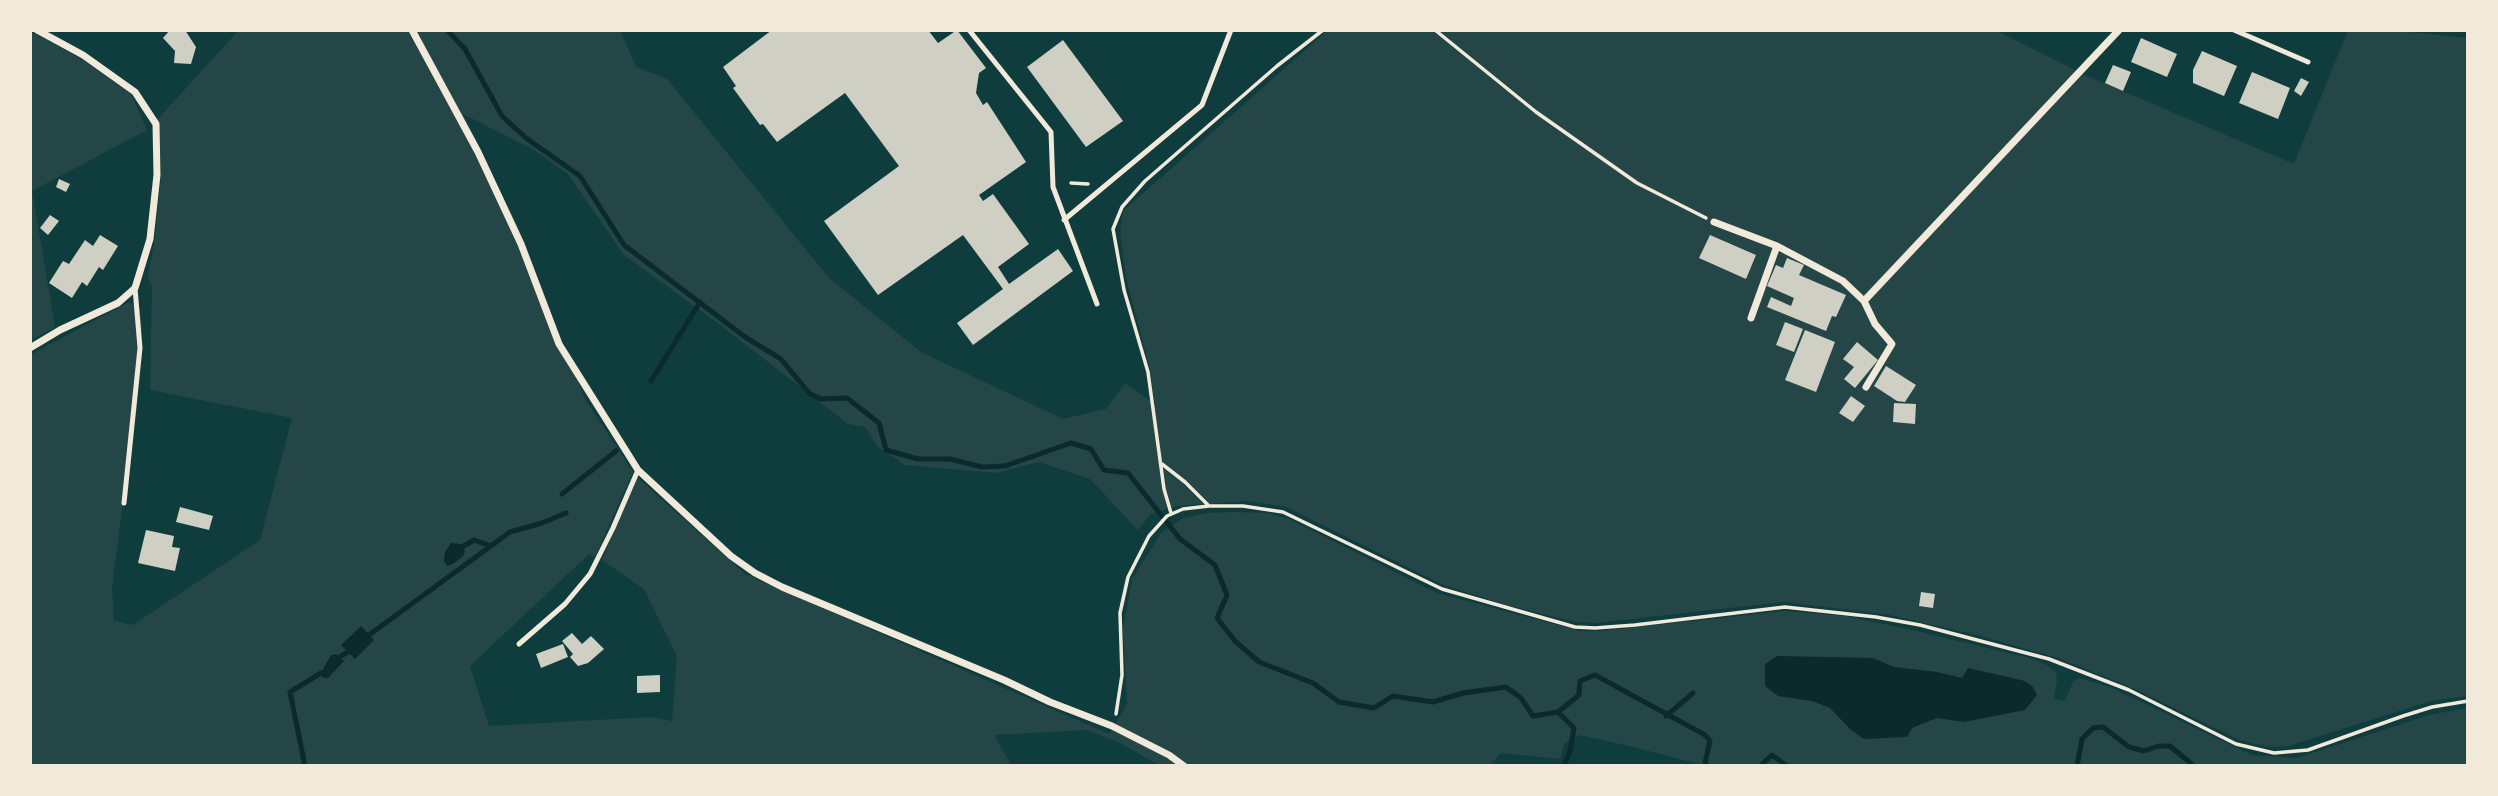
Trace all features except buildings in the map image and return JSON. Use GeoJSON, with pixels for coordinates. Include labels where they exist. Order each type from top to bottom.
{"type":"FeatureCollection","features":[{"type":"Feature","properties":{"kind":"street"},"geometry":{"type":"LineString","coordinates":[[30,348],[60,330],[118,303],[135,288],[150,239],[157,175],[156,124],[135,92],[83,55],[37,30]]}},
{"type":"Feature","properties":{"kind":"street"},"geometry":{"type":"LineString","coordinates":[[412,30],[478,152],[521,243],[559,344],[638,470],[731,556],[755,573],[1050,702],[1112,726],[1169,755],[1184,766]]}},
{"type":"Feature","properties":{"kind":"street"},"geometry":{"type":"LineString","coordinates":[[1864,301],[2119,30]]}},
{"type":"Feature","properties":{"kind":"street"},"geometry":{"type":"LineString","coordinates":[[1714,222],[1777,246],[1843,281],[1864,301],[1875,324],[1892,344],[1866,387]]}},
{"type":"Feature","properties":{"kind":"street"},"geometry":{"type":"LineString","coordinates":[[1751,318],[1777,246]]}},
{"type":"Feature","properties":{"kind":"lane"},"geometry":{"type":"LineString","coordinates":[[969,30],[1051,132],[1053,187],[1097,304]]}},
{"type":"Feature","properties":{"kind":"lane"},"geometry":{"type":"LineString","coordinates":[[1064,220],[1202,105],[1231,30]]}},
{"type":"Feature","properties":{"kind":"lane"},"geometry":{"type":"LineString","coordinates":[[2234,30],[2308,62]]}},
{"type":"Feature","properties":{"kind":"lane"},"geometry":{"type":"LineString","coordinates":[[124,503],[140,348],[135,288]]}},
{"type":"Feature","properties":{"kind":"lane"},"geometry":{"type":"LineString","coordinates":[[519,644],[565,604],[590,574],[614,528],[638,470]]}},
{"type":"Feature","properties":{"kind":"path"},"geometry":{"type":"LineString","coordinates":[[1169,515],[1148,372],[1124,290],[1113,229],[1122,207],[1144,181],[1277,66],[1323,30]]}},
{"type":"Feature","properties":{"kind":"path"},"geometry":{"type":"LineString","coordinates":[[1435,30],[1536,112],[1637,183],[1714,222]]}},
{"type":"Feature","properties":{"kind":"path"},"geometry":{"type":"LineString","coordinates":[[1072,183],[1086,186],[1096,177]]}},
{"type":"Feature","properties":{"kind":"path"},"geometry":{"type":"LineString","coordinates":[[1160,463],[1185,482],[1209,506]]}},
{"type":"Feature","properties":{"kind":"path"},"geometry":{"type":"LineString","coordinates":[[1112,726],[1121,685],[1120,613],[1128,577],[1155,528],[1169,515],[1183,509],[1209,506],[1243,506],[1283,512],[1442,589],[1575,627],[1635,625],[1785,607],[1876,617],[1920,625],[2049,659],[2129,690],[2236,744],[2274,753],[2308,750],[2432,707],[2468,701]]}},
{"type":"Feature","properties":{"kind":"shaded area"},"geometry":{"type":"Polygon","coordinates":[[[239,30],[620,30],[636,67],[667,79],[829,278],[921,352],[1063,419],[1106,409],[1125,383],[1155,404],[1150,370],[1126,277],[1120,232],[1123,211],[1328,30],[1995,30],[2085,75],[2294,164],[2348,30],[2388,30],[2468,38],[2468,696],[2431,701],[2288,746],[2269,747],[2239,740],[2135,689],[2058,658],[1981,636],[1885,614],[1782,602],[1596,623],[1575,622],[1507,605],[1441,584],[1286,507],[1248,501],[1176,506],[1151,514],[1138,530],[1090,479],[1039,462],[996,473],[905,465],[878,447],[865,427],[848,424],[719,324],[624,255],[568,174],[534,150],[463,114],[517,225],[585,399],[633,472],[595,557],[589,554],[470,666],[489,726],[650,717],[672,721],[677,656],[644,589],[602,560],[637,477],[745,574],[1109,734],[1127,704],[1123,629],[1132,579],[1161,533],[1183,518],[1206,513],[1236,512],[1267,513],[1289,519],[1437,593],[1580,631],[1785,611],[1844,616],[1904,628],[2033,659],[2047,665],[2056,673],[2054,698],[2058,700],[2065,701],[2073,682],[2079,678],[2110,687],[2252,755],[2297,758],[2429,715],[2468,708],[2468,766],[1706,766],[1579,735],[1565,743],[1560,759],[1501,753],[1489,766],[1160,766],[1120,743],[1088,730],[994,735],[1012,766],[30,766],[30,355],[129,302],[140,309],[140,365],[112,588],[114,621],[133,625],[260,540],[292,418],[150,390],[152,286],[148,276],[161,176],[159,123],[156,121],[239,30]]]}},
{"type":"Feature","properties":{"kind":"shaded area"},"geometry":{"type":"Polygon","coordinates":[[[30,31],[83,60],[131,94],[147,130],[32,191],[55,327],[30,341],[30,31]]]}},
{"type":"Feature","properties":{"kind":"shaded area"},"geometry":{"type":"Polygon","coordinates":[[[451,543],[460,544],[465,551],[463,556],[447,566],[444,561],[445,552],[451,543]]]}},
{"type":"Feature","properties":{"kind":"shaded area"},"geometry":{"type":"Polygon","coordinates":[[[361,626],[374,640],[355,659],[341,645],[361,626]]]}},
{"type":"Feature","properties":{"kind":"shaded area"},"geometry":{"type":"Polygon","coordinates":[[[336,654],[344,661],[328,678],[323,678],[321,673],[331,655],[336,654]]]}},
{"type":"Feature","properties":{"kind":"shaded area"},"geometry":{"type":"Polygon","coordinates":[[[1777,656],[1873,658],[1894,667],[1962,678],[1968,668],[2025,681],[2033,687],[2037,695],[2025,710],[1964,722],[1937,718],[1912,728],[1907,737],[1864,739],[1830,708],[1812,701],[1778,696],[1765,686],[1765,664],[1777,656]]]}},
{"type":"Feature","properties":{"kind":"waterway"},"geometry":{"type":"LineString","coordinates":[[447,30],[465,49],[502,116],[526,138],[580,176],[624,245],[745,337],[781,359],[809,393],[821,399],[847,398],[879,423],[886,450],[918,459],[950,459],[982,467],[1005,466],[1071,443],[1091,449],[1104,470],[1128,473],[1180,539],[1215,565],[1227,595],[1217,618],[1235,641],[1259,662],[1313,683],[1339,702],[1374,708],[1393,696],[1433,702],[1463,693],[1506,687],[1521,698],[1533,716],[1558,712],[1579,695],[1580,681],[1595,675],[1705,735],[1710,741],[1705,763],[1708,766]]}},
{"type":"Feature","properties":{"kind":"waterway"},"geometry":{"type":"LineString","coordinates":[[651,381],[700,302]]}},
{"type":"Feature","properties":{"kind":"waterway"},"geometry":{"type":"LineString","coordinates":[[562,494],[616,451]]}},
{"type":"Feature","properties":{"kind":"waterway"},"geometry":{"type":"LineString","coordinates":[[369,635],[510,532],[566,513]]}},
{"type":"Feature","properties":{"kind":"waterway"},"geometry":{"type":"LineString","coordinates":[[462,547],[474,540],[491,546]]}},
{"type":"Feature","properties":{"kind":"waterway"},"geometry":{"type":"LineString","coordinates":[[341,656],[348,652]]}},
{"type":"Feature","properties":{"kind":"waterway"},"geometry":{"type":"LineString","coordinates":[[305,766],[290,692],[321,673]]}},
{"type":"Feature","properties":{"kind":"waterway"},"geometry":{"type":"LineString","coordinates":[[1666,716],[1693,693]]}},
{"type":"Feature","properties":{"kind":"waterway"},"geometry":{"type":"LineString","coordinates":[[1558,712],[1574,728],[1564,766]]}},
{"type":"Feature","properties":{"kind":"waterway"},"geometry":{"type":"LineString","coordinates":[[2077,766],[2082,739],[2093,728],[2103,727],[2129,747],[2144,751],[2170,746],[2194,766]]}},
{"type":"Feature","properties":{"kind":"waterway"},"geometry":{"type":"LineString","coordinates":[[1760,766],[1772,755],[1787,766]]}}]}
